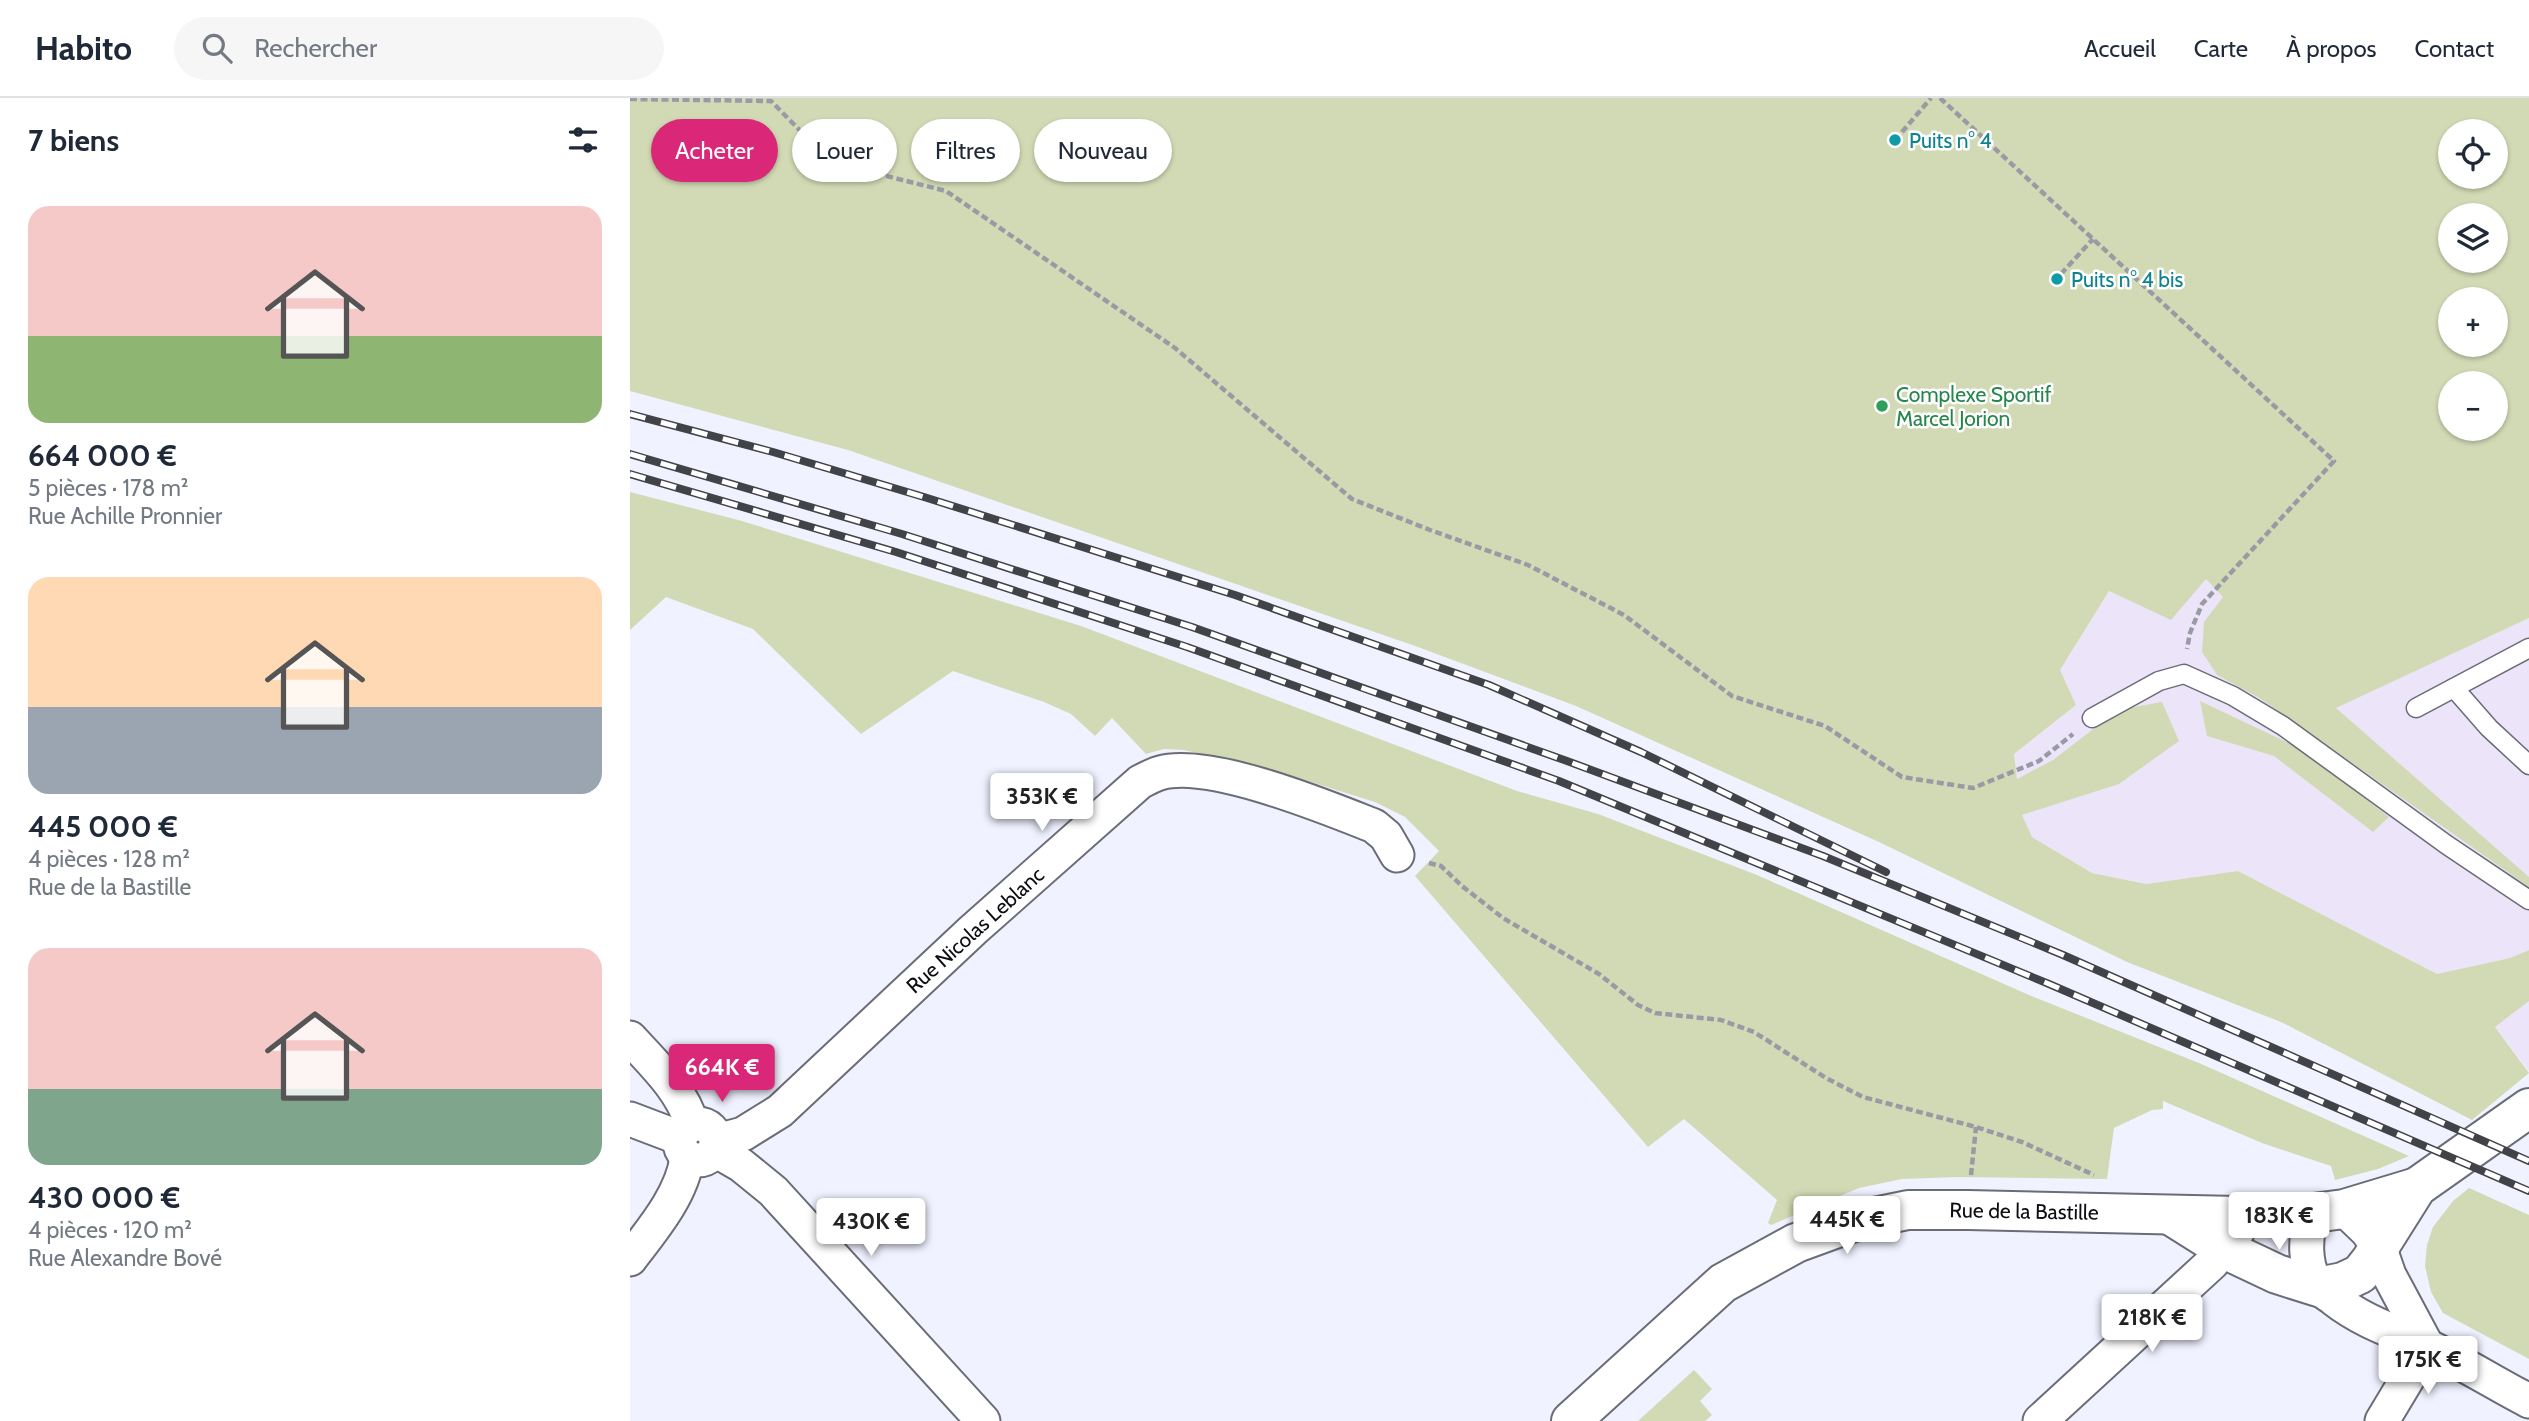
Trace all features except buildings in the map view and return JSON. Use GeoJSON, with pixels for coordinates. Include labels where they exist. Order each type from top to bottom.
{"type":"FeatureCollection","features":[{"type":"Feature","properties":{"kind":"street","name":"Rue Nicolas Leblanc"},"geometry":{"type":"LineString","coordinates":[[698,1142],[743,1134],[780,1111],[994,911],[1140,782],[1160,773],[1182,771],[1208,774],[1284,792],[1374,826],[1386,836],[1397,855]]}},
{"type":"Feature","properties":{"kind":"street"},"geometry":{"type":"LineString","coordinates":[[630,1038],[660,1070],[689,1115],[698,1142],[685,1177],[630,1259]]}},
{"type":"Feature","properties":{"kind":"street","name":"Rue de la Bastille"},"geometry":{"type":"LineString","coordinates":[[1571,1421],[1723,1283],[1796,1243],[1858,1220],[1909,1210],[2168,1214],[2247,1218],[2328,1211],[2417,1187],[2529,1108]]}},
{"type":"Feature","properties":{"kind":"street"},"geometry":{"type":"LineString","coordinates":[[630,1119],[698,1142],[741,1164],[773,1191],[983,1421]]}},
{"type":"Feature","properties":{"kind":"street","name":"Rue de la Bastille"},"geometry":{"type":"LineString","coordinates":[[2318,1287],[2343,1282],[2360,1274],[2380,1249],[2417,1187]]}},
{"type":"Feature","properties":{"kind":"street"},"geometry":{"type":"LineString","coordinates":[[2318,1287],[2309,1267],[2306,1233],[2328,1211],[2362,1225],[2380,1249],[2389,1275],[2427,1346]]}},
{"type":"Feature","properties":{"kind":"street"},"geometry":{"type":"LineString","coordinates":[[2168,1214],[2224,1249],[2277,1274],[2318,1287],[2350,1311],[2380,1327],[2427,1346],[2529,1401]]}},
{"type":"Feature","properties":{"kind":"street"},"geometry":{"type":"LineString","coordinates":[[2039,1421],[2212,1263],[2247,1218]]}},
{"type":"Feature","properties":{"kind":"street"},"geometry":{"type":"LineString","coordinates":[[2382,1421],[2427,1346]]}},
{"type":"Feature","properties":{"kind":"lane"},"geometry":{"type":"LineString","coordinates":[[2416,708],[2529,648]]}},
{"type":"Feature","properties":{"kind":"lane"},"geometry":{"type":"LineString","coordinates":[[2092,718],[2159,681],[2184,674],[2233,696],[2283,726],[2447,845],[2529,900]]}},
{"type":"Feature","properties":{"kind":"lane"},"geometry":{"type":"LineString","coordinates":[[2454,688],[2489,728],[2529,765]]}},
{"type":"Feature","properties":{"kind":"path"},"geometry":{"type":"LineString","coordinates":[[1902,132],[1931,98]]}},
{"type":"Feature","properties":{"kind":"path"},"geometry":{"type":"LineString","coordinates":[[1940,98],[2334,461],[2202,604],[2190,633],[2184,674]]}},
{"type":"Feature","properties":{"kind":"path"},"geometry":{"type":"LineString","coordinates":[[630,99],[771,101],[831,162],[946,191],[1175,348],[1352,499],[1528,565],[1624,615],[1732,696],[1825,726],[1902,778],[1973,788],[2039,761],[2092,718]]}},
{"type":"Feature","properties":{"kind":"path"},"geometry":{"type":"LineString","coordinates":[[2062,274],[2093,239]]}},
{"type":"Feature","properties":{"kind":"path"},"geometry":{"type":"LineString","coordinates":[[1397,855],[1441,866],[1503,918],[1600,974],[1638,1005],[1655,1013],[1721,1020],[1754,1032],[1826,1078],[1863,1097],[2022,1142],[2099,1178]]}},
{"type":"Feature","properties":{"kind":"path"},"geometry":{"type":"LineString","coordinates":[[1968,1210],[1976,1127]]}},
{"type":"Feature","properties":{"kind":"shaded area"},"geometry":{"type":"Polygon","coordinates":[[[2205,578],[2335,707],[2529,618],[2529,950],[2510,958],[2437,974],[2238,871],[2146,884],[2092,873],[2032,837],[2021,815],[2014,754],[2076,705],[2060,670],[2109,591],[2205,578]]]}},
{"type":"Feature","properties":{"kind":"shaded area"},"geometry":{"type":"Polygon","coordinates":[[[2529,1001],[2529,1071],[2495,1027],[2529,1001]]]}},
{"type":"Feature","properties":{"kind":"green space","name":"Complexe Sportif Marcel Jorion"},"geometry":{"type":"Polygon","coordinates":[[[630,98],[2529,98],[2529,618],[2336,708],[2529,877],[2529,887],[2258,697],[2217,675],[2202,652],[2204,622],[2223,597],[2206,579],[2171,620],[2109,591],[2060,670],[2076,705],[2014,754],[2017,779],[2053,760],[2118,710],[2162,702],[2179,741],[2119,784],[2022,815],[2032,837],[2092,873],[2146,884],[2238,871],[2437,974],[2510,958],[2529,950],[2529,1001],[2495,1027],[2529,1073],[2472,1120],[2281,1022],[2127,962],[1879,842],[1576,706],[1418,647],[848,450],[630,391],[630,98]]]}},
{"type":"Feature","properties":{"kind":"green space"},"geometry":{"type":"Polygon","coordinates":[[[630,492],[742,521],[1081,626],[1517,791],[1598,814],[1757,875],[2029,995],[2199,1063],[2409,1156],[2378,1169],[2335,1180],[2331,1166],[2262,1143],[2163,1101],[2163,1109],[2152,1110],[2114,1128],[2107,1179],[1902,1179],[1859,1188],[1771,1225],[1768,1223],[1777,1200],[1684,1119],[1648,1147],[1415,876],[1439,851],[1405,817],[1375,802],[1285,774],[1184,750],[1164,749],[1146,754],[1112,718],[1095,736],[1071,714],[953,671],[861,734],[753,629],[666,597],[630,630],[630,492]]]}},
{"type":"Feature","properties":{"kind":"green space"},"geometry":{"type":"Polygon","coordinates":[[[2200,701],[2303,750],[2389,817],[2373,832],[2274,756],[2207,736],[2200,701]]]}},
{"type":"Feature","properties":{"kind":"green space"},"geometry":{"type":"Polygon","coordinates":[[[2469,1188],[2529,1215],[2529,1359],[2443,1313],[2431,1292],[2425,1266],[2427,1245],[2433,1227],[2453,1201],[2469,1188]]]}},
{"type":"Feature","properties":{"kind":"green space"},"geometry":{"type":"Polygon","coordinates":[[[1694,1370],[1712,1389],[1700,1401],[1712,1415],[1705,1421],[1638,1421],[1694,1370]]]}},
{"type":"Feature","properties":{"kind":"railway"},"geometry":{"type":"LineString","coordinates":[[630,414],[773,452],[924,497],[1235,595],[1489,685],[1641,752],[1886,872]]}},
{"type":"Feature","properties":{"kind":"railway"},"geometry":{"type":"LineString","coordinates":[[630,454],[902,534],[1192,627],[1823,856],[2063,955],[2529,1161]]}},
{"type":"Feature","properties":{"kind":"railway"},"geometry":{"type":"LineString","coordinates":[[630,474],[896,552],[1187,647],[1559,781],[2049,984],[2529,1191]]}},
{"type":"Feature","properties":{"kind":"place","name":"Puits n° 4"},"geometry":{"type":"Point","coordinates":[1895,140]}},
{"type":"Feature","properties":{"kind":"place","name":"Puits n° 4 bis"},"geometry":{"type":"Point","coordinates":[2057,279]}},
{"type":"Feature","properties":{"kind":"place","name":"Complexe Sportif Marcel Jorion"},"geometry":{"type":"Point","coordinates":[1882,406]}}]}
